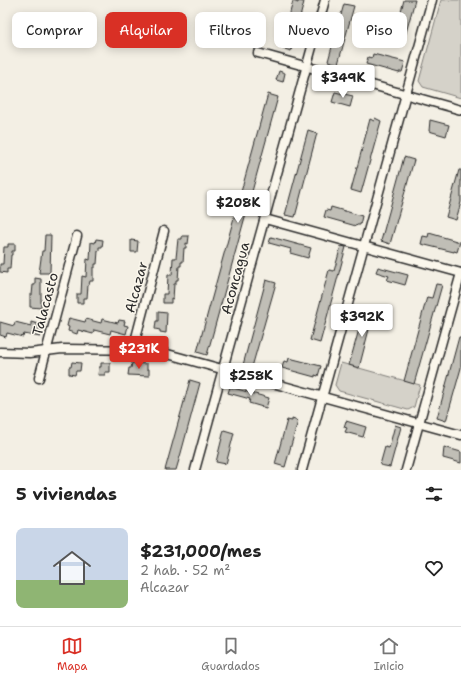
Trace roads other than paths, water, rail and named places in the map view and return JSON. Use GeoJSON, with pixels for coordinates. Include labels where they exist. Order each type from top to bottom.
{"type":"FeatureCollection","features":[{"type":"Feature","properties":{"kind":"street","name":"Aconcagua"},"geometry":{"type":"LineString","coordinates":[[195,470],[325,0]]}},
{"type":"Feature","properties":{"kind":"street"},"geometry":{"type":"LineString","coordinates":[[302,470],[432,0]]}},
{"type":"Feature","properties":{"kind":"street"},"geometry":{"type":"LineString","coordinates":[[258,53],[461,110]]}},
{"type":"Feature","properties":{"kind":"street"},"geometry":{"type":"LineString","coordinates":[[265,219],[461,273],[406,470]]}},
{"type":"Feature","properties":{"kind":"street","name":"Alcazar"},"geometry":{"type":"LineString","coordinates":[[132,349],[164,231]]}},
{"type":"Feature","properties":{"kind":"street","name":"Talacasto"},"geometry":{"type":"LineString","coordinates":[[39,378],[77,236]]}},
{"type":"Feature","properties":{"kind":"street"},"geometry":{"type":"LineString","coordinates":[[0,352],[30,353],[62,349],[153,350],[461,435]]}}]}
